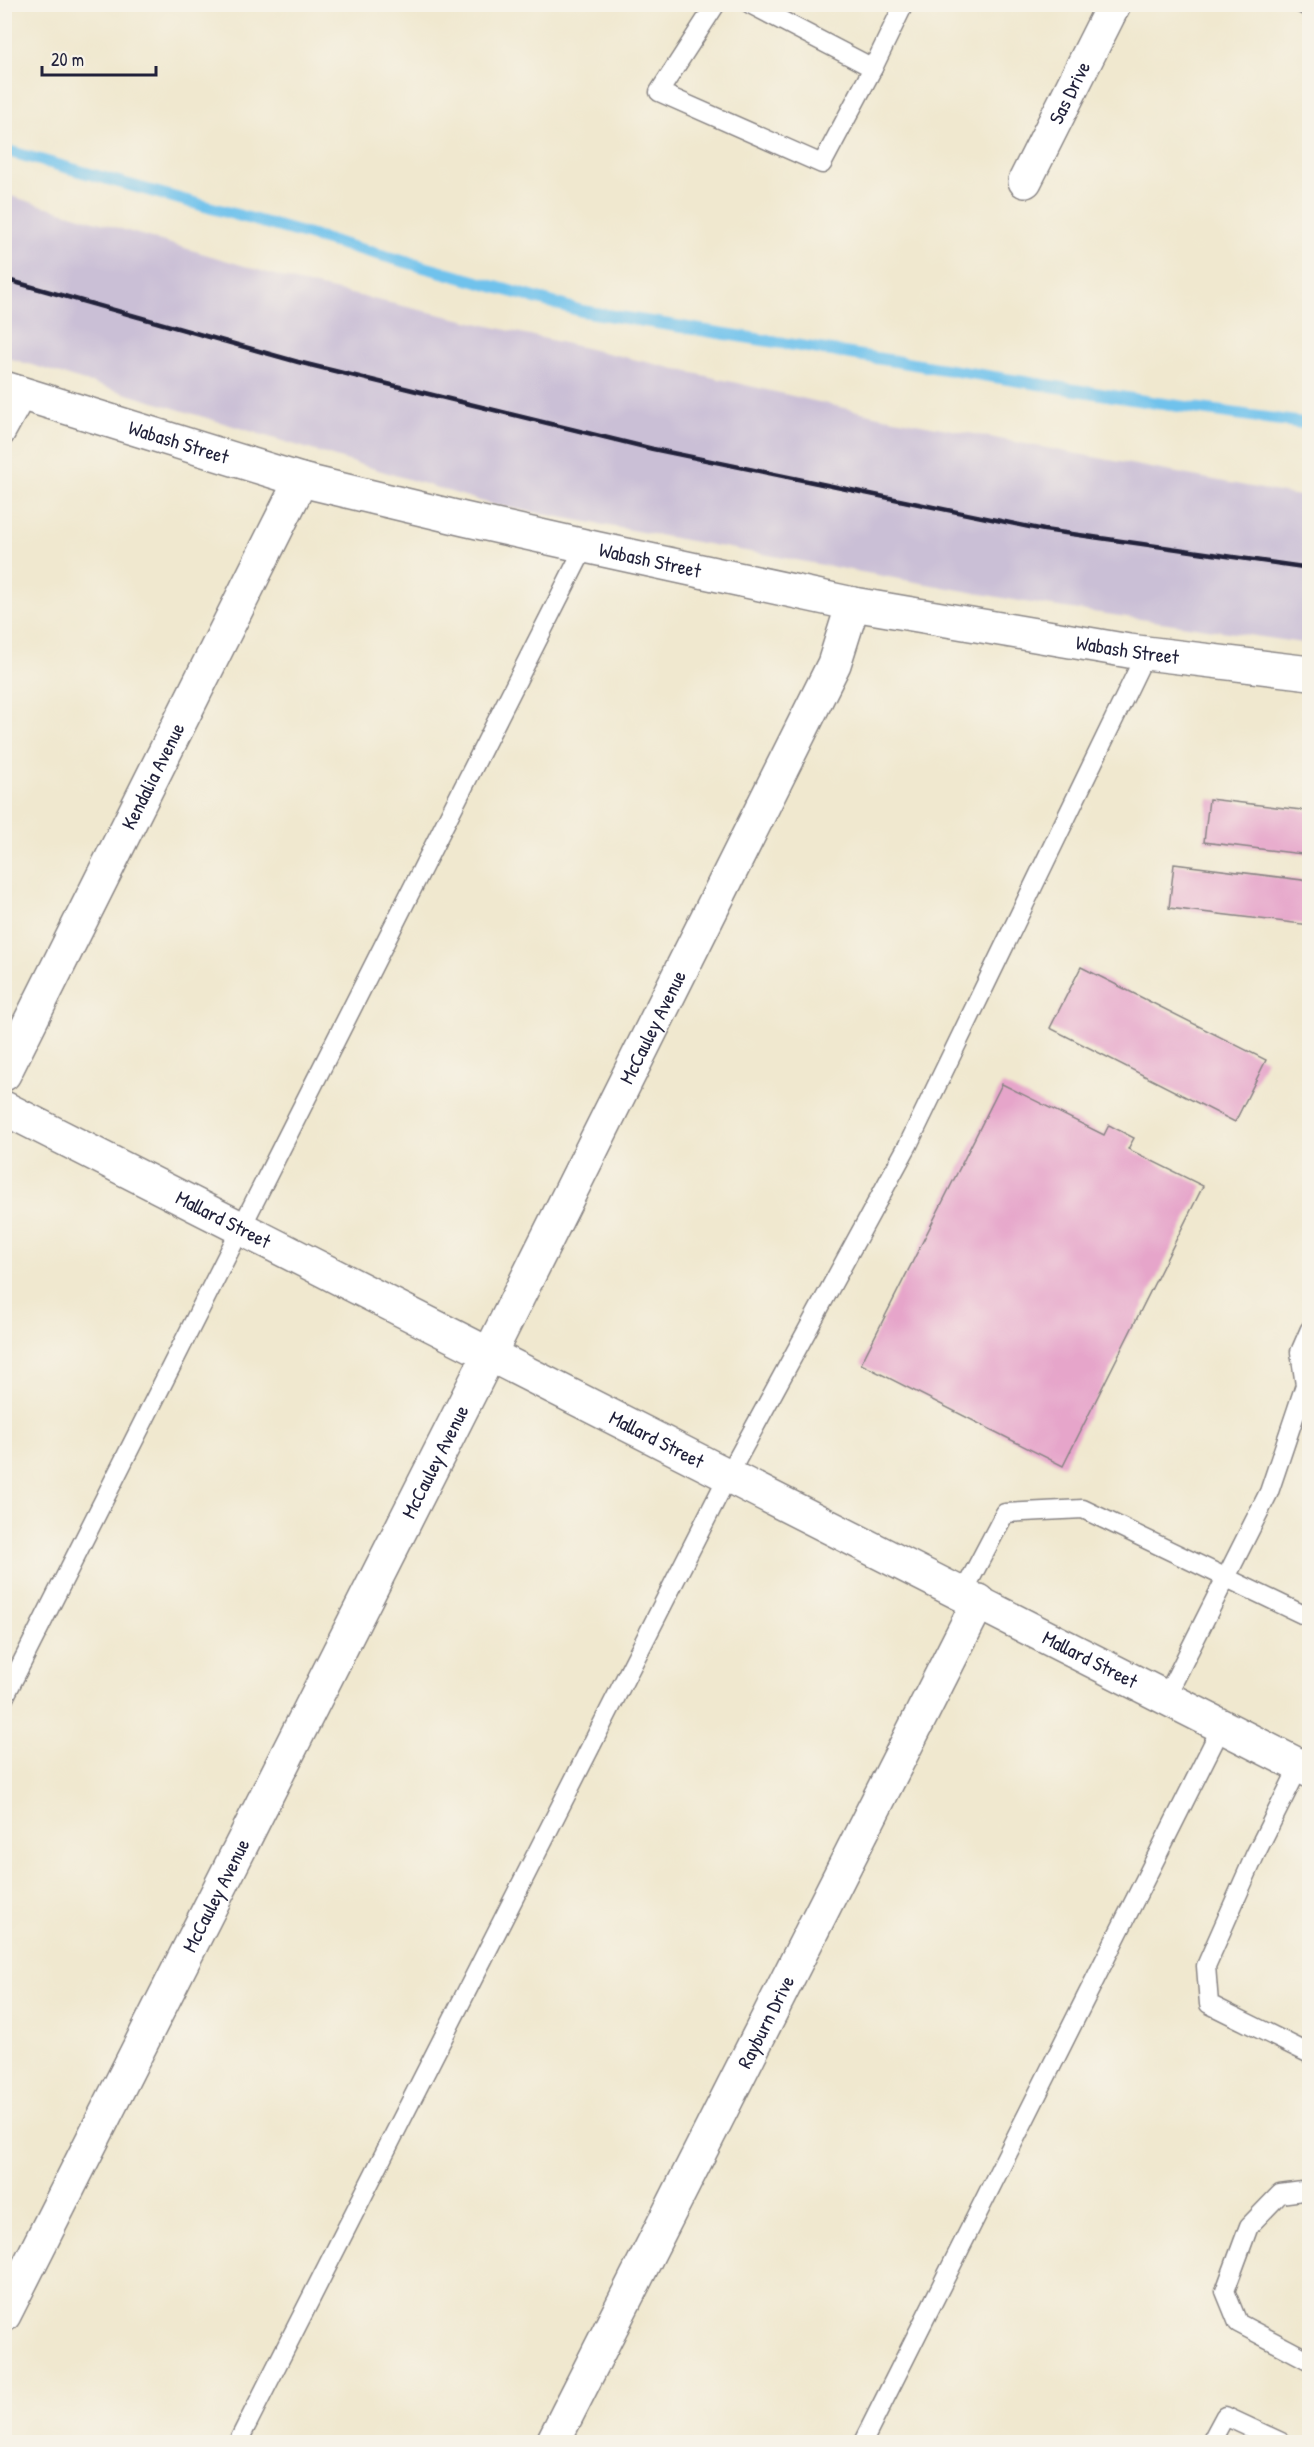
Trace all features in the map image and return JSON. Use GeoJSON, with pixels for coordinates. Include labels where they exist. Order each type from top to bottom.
{"type":"FeatureCollection","features":[{"type":"Feature","properties":{"kind":"street","name":"Sas Drive"},"geometry":{"type":"LineString","coordinates":[[1025,181],[1114,4]]}},
{"type":"Feature","properties":{"kind":"street","name":"Wabash Street"},"geometry":{"type":"LineString","coordinates":[[16,391],[301,480],[585,546],[854,604],[1146,653],[1310,674]]}},
{"type":"Feature","properties":{"kind":"street","name":"Kendalia Avenue"},"geometry":{"type":"LineString","coordinates":[[4,1074],[301,480]]}},
{"type":"Feature","properties":{"kind":"street","name":"McCauley Avenue"},"geometry":{"type":"LineString","coordinates":[[4,2314],[490,1353],[834,664],[854,604]]}},
{"type":"Feature","properties":{"kind":"street","name":"Mallard Street"},"geometry":{"type":"LineString","coordinates":[[4,1108],[1305,1768]]}},
{"type":"Feature","properties":{"kind":"street","name":"Rayburn Drive"},"geometry":{"type":"LineString","coordinates":[[553,2442],[971,1597]]}},
{"type":"Feature","properties":{"kind":"lane"},"geometry":{"type":"LineString","coordinates":[[716,4],[659,92],[822,164],[904,4]]}},
{"type":"Feature","properties":{"kind":"lane"},"geometry":{"type":"LineString","coordinates":[[750,4],[873,68]]}},
{"type":"Feature","properties":{"kind":"lane"},"geometry":{"type":"LineString","coordinates":[[1302,4],[1310,8]]}},
{"type":"Feature","properties":{"kind":"lane"},"geometry":{"type":"LineString","coordinates":[[4,438],[16,391]]}},
{"type":"Feature","properties":{"kind":"lane"},"geometry":{"type":"LineString","coordinates":[[4,1698],[243,1229],[585,546]]}},
{"type":"Feature","properties":{"kind":"lane"},"geometry":{"type":"LineString","coordinates":[[238,2442],[729,1474],[908,1145],[1146,653]]}},
{"type":"Feature","properties":{"kind":"lane"},"geometry":{"type":"LineString","coordinates":[[1166,1698],[1269,1492],[1305,1385],[1300,1352],[1310,1329]]}},
{"type":"Feature","properties":{"kind":"lane"},"geometry":{"type":"LineString","coordinates":[[971,1597],[1005,1513],[1083,1509],[1310,1618]]}},
{"type":"Feature","properties":{"kind":"lane"},"geometry":{"type":"LineString","coordinates":[[863,2442],[1222,1726]]}},
{"type":"Feature","properties":{"kind":"lane"},"geometry":{"type":"LineString","coordinates":[[1305,1768],[1255,1855],[1206,1966],[1209,2004],[1310,2054]]}},
{"type":"Feature","properties":{"kind":"lane"},"geometry":{"type":"LineString","coordinates":[[1310,2190],[1280,2194],[1249,2226],[1225,2291],[1238,2323],[1310,2361]]}},
{"type":"Feature","properties":{"kind":"lane"},"geometry":{"type":"LineString","coordinates":[[1211,2442],[1225,2416],[1281,2442]]}},
{"type":"Feature","properties":{"kind":"shaded area"},"geometry":{"type":"Polygon","coordinates":[[[4,194],[295,281],[879,416],[1309,498],[1309,644],[1025,602],[494,505],[5,357],[4,194]]]}},
{"type":"Feature","properties":{"kind":"building"},"geometry":{"type":"Polygon","coordinates":[[[1209,799],[1310,811],[1310,855],[1204,842],[1209,799]]]}},
{"type":"Feature","properties":{"kind":"building"},"geometry":{"type":"Polygon","coordinates":[[[1174,864],[1310,881],[1310,925],[1169,908],[1174,864]]]}},
{"type":"Feature","properties":{"kind":"building"},"geometry":{"type":"Polygon","coordinates":[[[1081,967],[1266,1060],[1235,1122],[1050,1028],[1081,967]]]}},
{"type":"Feature","properties":{"kind":"building"},"geometry":{"type":"Polygon","coordinates":[[[1002,1084],[1104,1135],[1109,1125],[1134,1138],[1128,1149],[1203,1186],[1063,1466],[861,1364],[1002,1084]]]}},
{"type":"Feature","properties":{"kind":"waterway"},"geometry":{"type":"LineString","coordinates":[[4,150],[582,311],[1157,403],[1310,424]]}},
{"type":"Feature","properties":{"kind":"railway"},"geometry":{"type":"LineString","coordinates":[[4,279],[298,362],[653,449],[1044,530],[1310,568]]}}]}
